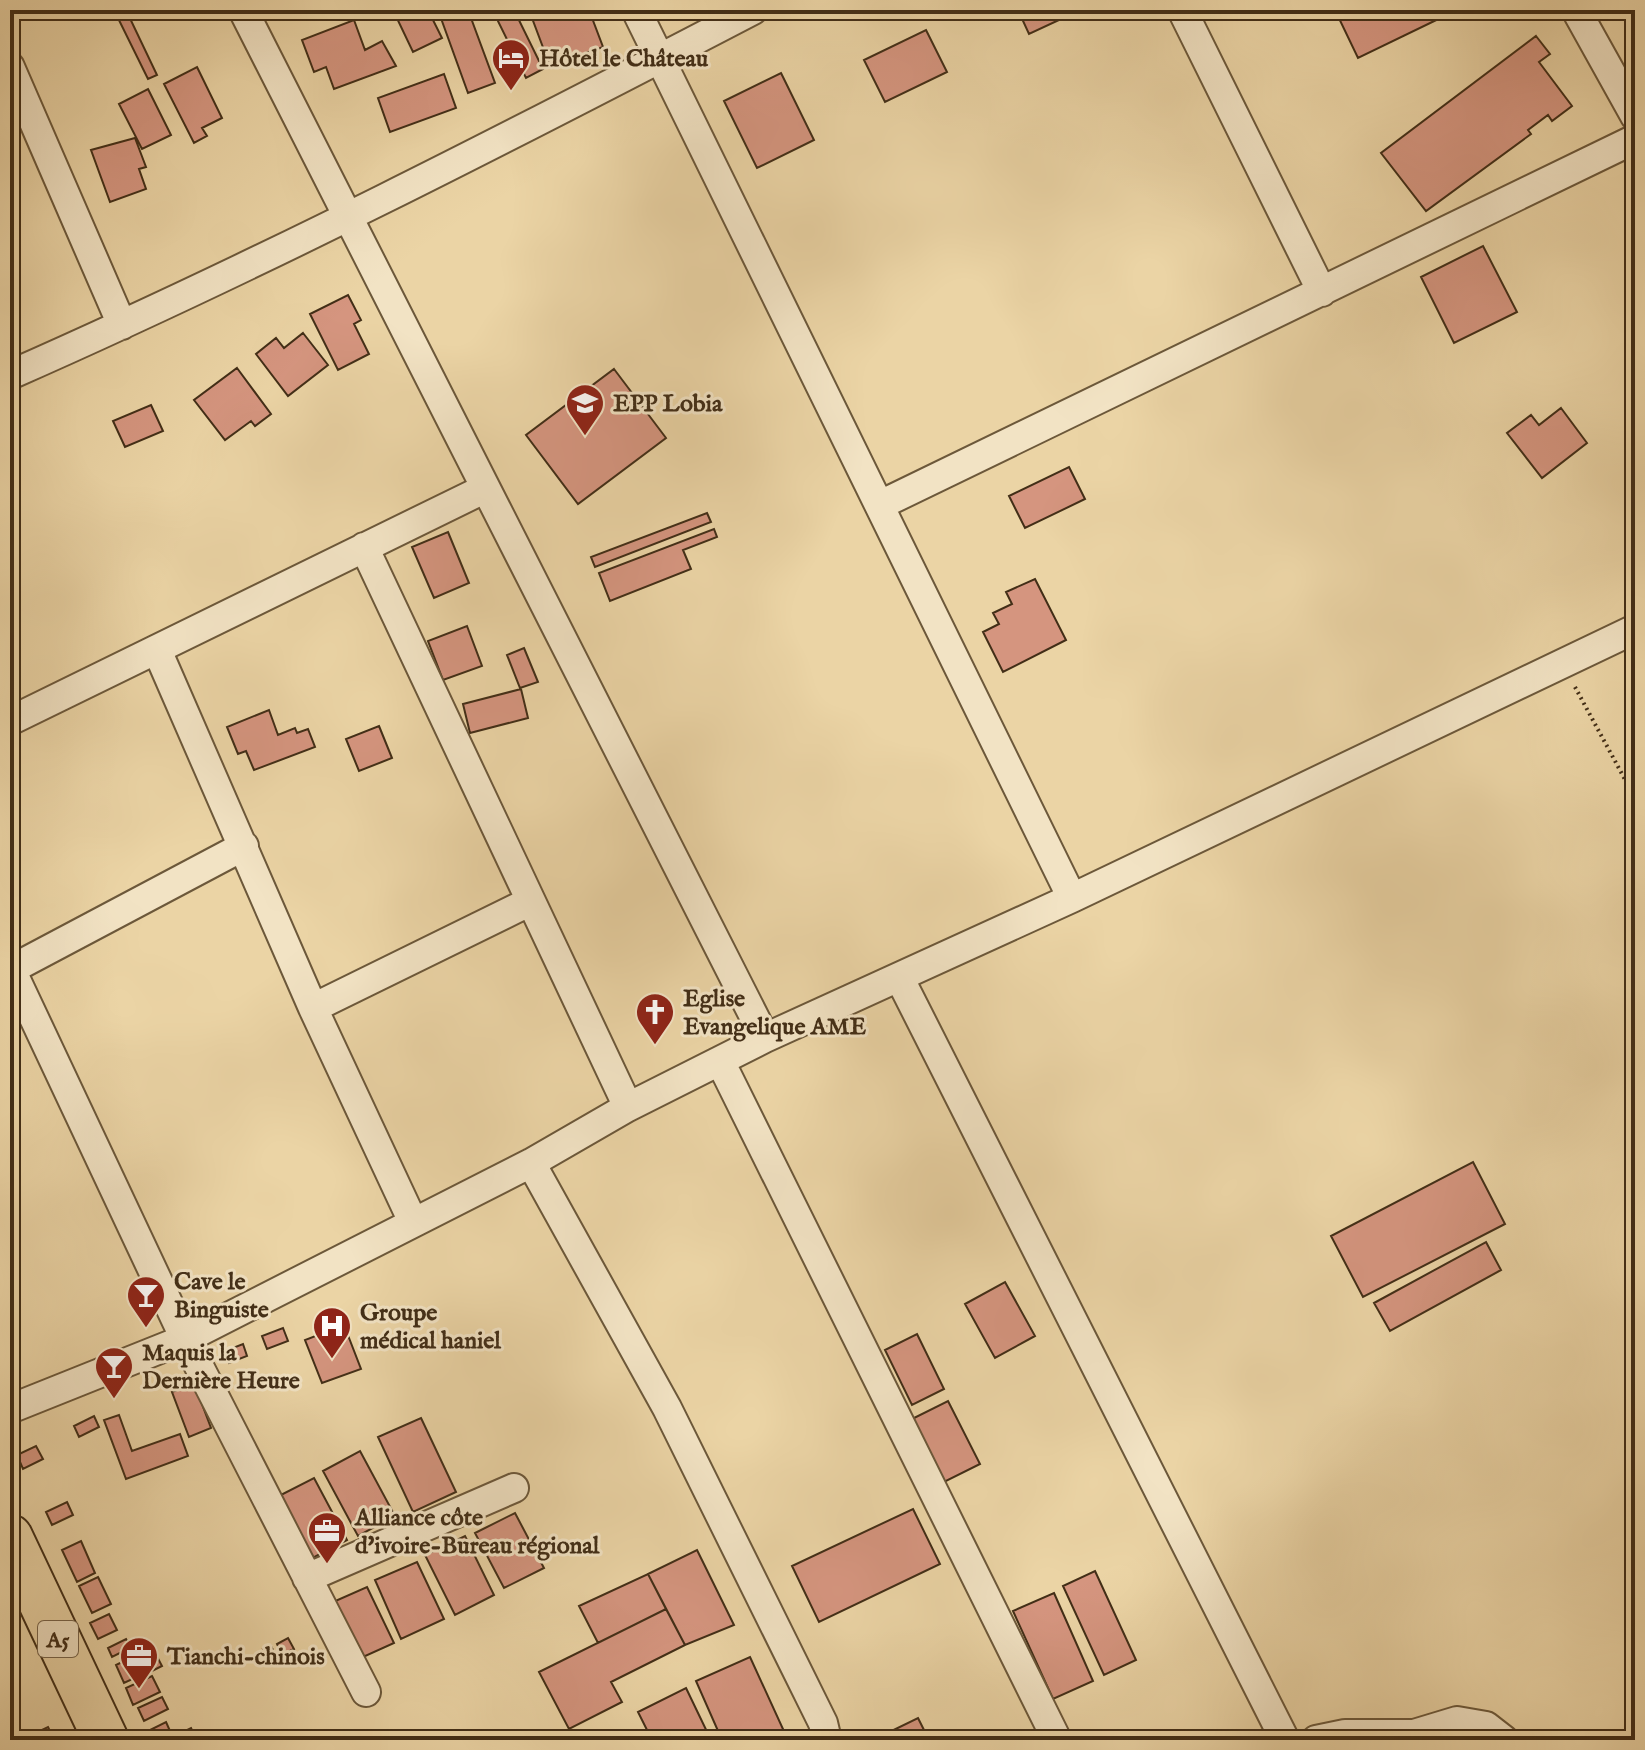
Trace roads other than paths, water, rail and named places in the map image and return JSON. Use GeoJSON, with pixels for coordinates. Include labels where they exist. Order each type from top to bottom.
{"type":"FeatureCollection","features":[{"type":"Feature","properties":{"kind":"main road","name":"A5"},"geometry":{"type":"LineString","coordinates":[[10,1537],[106,1740]]}},
{"type":"Feature","properties":{"kind":"street"},"geometry":{"type":"LineString","coordinates":[[243,10],[765,1038]]}},
{"type":"Feature","properties":{"kind":"street"},"geometry":{"type":"LineString","coordinates":[[636,10],[1072,898]]}},
{"type":"Feature","properties":{"kind":"street"},"geometry":{"type":"LineString","coordinates":[[10,375],[122,325],[347,215],[753,10]]}},
{"type":"Feature","properties":{"kind":"street"},"geometry":{"type":"LineString","coordinates":[[1182,10],[1322,292]]}},
{"type":"Feature","properties":{"kind":"street"},"geometry":{"type":"LineString","coordinates":[[1576,10],[1635,116]]}},
{"type":"Feature","properties":{"kind":"street"},"geometry":{"type":"LineString","coordinates":[[10,67],[21,122],[122,325]]}},
{"type":"Feature","properties":{"kind":"street"},"geometry":{"type":"LineString","coordinates":[[880,505],[1635,139]]}},
{"type":"Feature","properties":{"kind":"street"},"geometry":{"type":"LineString","coordinates":[[10,721],[484,489]]}},
{"type":"Feature","properties":{"kind":"street"},"geometry":{"type":"LineString","coordinates":[[364,547],[628,1107]]}},
{"type":"Feature","properties":{"kind":"street"},"geometry":{"type":"LineString","coordinates":[[10,1409],[185,1339],[531,1163],[628,1107],[765,1038],[1072,898],[1635,629]]}},
{"type":"Feature","properties":{"kind":"street"},"geometry":{"type":"LineString","coordinates":[[157,650],[313,1008],[413,1222]]}},
{"type":"Feature","properties":{"kind":"street"},"geometry":{"type":"LineString","coordinates":[[244,846],[10,969],[185,1339],[366,1692]]}},
{"type":"Feature","properties":{"kind":"street"},"geometry":{"type":"LineString","coordinates":[[313,1008],[529,902]]}},
{"type":"Feature","properties":{"kind":"street"},"geometry":{"type":"LineString","coordinates":[[899,977],[1285,1740]]}},
{"type":"Feature","properties":{"kind":"street"},"geometry":{"type":"LineString","coordinates":[[720,1061],[1057,1740]]}},
{"type":"Feature","properties":{"kind":"street"},"geometry":{"type":"LineString","coordinates":[[531,1163],[667,1408],[823,1723],[827,1740]]}},
{"type":"Feature","properties":{"kind":"street"},"geometry":{"type":"LineString","coordinates":[[307,1578],[514,1488]]}},
{"type":"Feature","properties":{"kind":"street"},"geometry":{"type":"LineString","coordinates":[[1316,1740],[1345,1734],[1414,1734],[1457,1721],[1486,1726],[1504,1740]]}},
{"type":"Feature","properties":{"kind":"place","name":"Hôtel le Château"},"geometry":{"type":"Point","coordinates":[511,92]}},
{"type":"Feature","properties":{"kind":"place","name":"EPP Lobia"},"geometry":{"type":"Point","coordinates":[585,437]}},
{"type":"Feature","properties":{"kind":"place","name":"Eglise Evangelique AME"},"geometry":{"type":"Point","coordinates":[655,1046]}},
{"type":"Feature","properties":{"kind":"place","name":"Cave le Binguiste"},"geometry":{"type":"Point","coordinates":[146,1329]}},
{"type":"Feature","properties":{"kind":"place","name":"Groupe médical haniel"},"geometry":{"type":"Point","coordinates":[332,1360]}},
{"type":"Feature","properties":{"kind":"place","name":"Maquis la Dernière Heure"},"geometry":{"type":"Point","coordinates":[114,1400]}},
{"type":"Feature","properties":{"kind":"place","name":"Alliance côte d'ivoire-Bureau régional"},"geometry":{"type":"Point","coordinates":[327,1565]}},
{"type":"Feature","properties":{"kind":"place","name":"Tianchi-chinois"},"geometry":{"type":"Point","coordinates":[139,1690]}}]}
